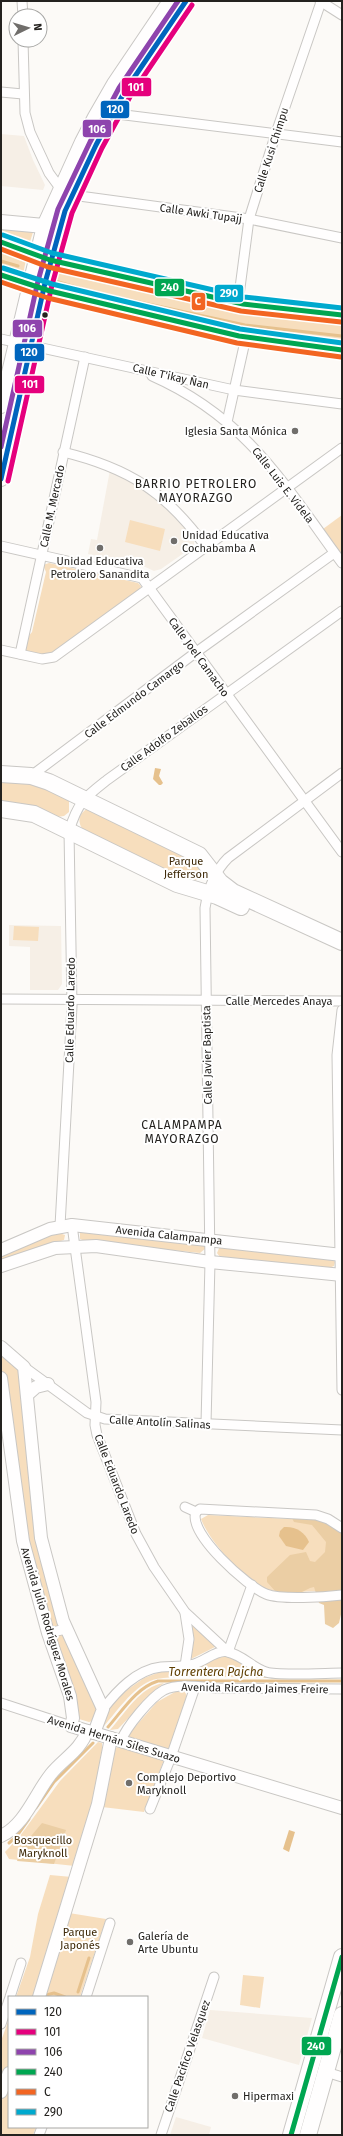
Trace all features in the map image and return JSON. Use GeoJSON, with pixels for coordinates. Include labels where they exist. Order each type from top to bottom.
{"type":"FeatureCollection","features":[{"type":"Feature","properties":{"kind":"highway"},"geometry":{"type":"LineString","coordinates":[[1,774],[31,776],[84,797],[199,855],[226,888],[233,892],[342,942]]}},
{"type":"Feature","properties":{"kind":"highway"},"geometry":{"type":"LineString","coordinates":[[1,809],[34,814],[177,884],[228,900],[342,954]]}},
{"type":"Feature","properties":{"kind":"highway"},"geometry":{"type":"LineString","coordinates":[[291,2135],[342,1957]]}},
{"type":"Feature","properties":{"kind":"highway"},"geometry":{"type":"LineString","coordinates":[[308,2135],[342,2015]]}},
{"type":"Feature","properties":{"kind":"main road"},"geometry":{"type":"LineString","coordinates":[[1,479],[66,192],[82,142],[114,84],[170,1]]}},
{"type":"Feature","properties":{"kind":"main road"},"geometry":{"type":"LineString","coordinates":[[1,406],[15,342],[44,226],[114,112],[125,91],[186,1]]}},
{"type":"Feature","properties":{"kind":"main road"},"geometry":{"type":"LineString","coordinates":[[1,222],[44,226]]}},
{"type":"Feature","properties":{"kind":"main road"},"geometry":{"type":"LineString","coordinates":[[1,242],[36,258],[50,262]]}},
{"type":"Feature","properties":{"kind":"main road"},"geometry":{"type":"LineString","coordinates":[[1,275],[30,281],[44,286]]}},
{"type":"Feature","properties":{"kind":"street"},"geometry":{"type":"LineString","coordinates":[[320,1],[342,15]]}},
{"type":"Feature","properties":{"kind":"street","name":"Calle Kusi Chimpu"},"geometry":{"type":"LineString","coordinates":[[238,303],[249,219],[320,1]]}},
{"type":"Feature","properties":{"kind":"street"},"geometry":{"type":"LineString","coordinates":[[23,48],[23,94],[25,113],[30,132],[49,173],[66,192]]}},
{"type":"Feature","properties":{"kind":"street"},"geometry":{"type":"LineString","coordinates":[[1,92],[23,94]]}},
{"type":"Feature","properties":{"kind":"street"},"geometry":{"type":"LineString","coordinates":[[114,112],[117,114],[342,142]]}},
{"type":"Feature","properties":{"kind":"street","name":"Calle Awki Tupajj"},"geometry":{"type":"LineString","coordinates":[[66,192],[249,219],[342,238]]}},
{"type":"Feature","properties":{"kind":"street"},"geometry":{"type":"LineString","coordinates":[[50,262],[238,303],[342,315]]}},
{"type":"Feature","properties":{"kind":"street"},"geometry":{"type":"LineString","coordinates":[[44,286],[246,337],[342,350]]}},
{"type":"Feature","properties":{"kind":"street"},"geometry":{"type":"LineString","coordinates":[[228,422],[246,337]]}},
{"type":"Feature","properties":{"kind":"street","name":"Calle T'ikay Ñan"},"geometry":{"type":"LineString","coordinates":[[1,339],[234,390],[342,404]]}},
{"type":"Feature","properties":{"kind":"street","name":"Calle M. Mercado"},"geometry":{"type":"LineString","coordinates":[[20,654],[85,357]]}},
{"type":"Feature","properties":{"kind":"street","name":"Calle Luis E. Videla"},"geometry":{"type":"LineString","coordinates":[[132,368],[174,387],[199,401],[228,422],[259,452],[287,487],[342,563]]}},
{"type":"Feature","properties":{"kind":"street"},"geometry":{"type":"LineString","coordinates":[[1,650],[42,659],[54,657],[342,448]]}},
{"type":"Feature","properties":{"kind":"street"},"geometry":{"type":"LineString","coordinates":[[63,452],[119,470],[145,484],[168,502],[189,523],[206,547]]}},
{"type":"Feature","properties":{"kind":"street","name":"Calle Joel Camacho"},"geometry":{"type":"LineString","coordinates":[[1,546],[142,578],[342,852]]}},
{"type":"Feature","properties":{"kind":"street","name":"Calle Edmundo Camargo"},"geometry":{"type":"LineString","coordinates":[[31,776],[196,653],[334,553]]}},
{"type":"Feature","properties":{"kind":"street","name":"Calle Adolfo Zeballos"},"geometry":{"type":"LineString","coordinates":[[84,797],[226,693],[342,611]]}},
{"type":"Feature","properties":{"kind":"street","name":"Calle Javier Baptista"},"geometry":{"type":"LineString","coordinates":[[206,1424],[210,1262],[205,908],[207,894],[215,875],[228,858],[342,773]]}},
{"type":"Feature","properties":{"kind":"street","name":"Calle Eduardo Laredo"},"geometry":{"type":"LineString","coordinates":[[84,797],[78,806],[69,831],[72,1001],[66,1225],[74,1246],[96,1402],[95,1425],[136,1534],[154,1567],[185,1612],[228,1652]]}},
{"type":"Feature","properties":{"kind":"street","name":"Calle Mercedes Anaya"},"geometry":{"type":"LineString","coordinates":[[1,1000],[342,1001]]}},
{"type":"Feature","properties":{"kind":"street"},"geometry":{"type":"LineString","coordinates":[[342,1010],[337,1055],[342,1390]]}},
{"type":"Feature","properties":{"kind":"street","name":"Avenida Calampampa"},"geometry":{"type":"LineString","coordinates":[[1,1250],[36,1234],[66,1225],[341,1255]]}},
{"type":"Feature","properties":{"kind":"street","name":"Avenida Calampampa"},"geometry":{"type":"LineString","coordinates":[[1,1266],[42,1251],[74,1246],[96,1246],[210,1262],[341,1275]]}},
{"type":"Feature","properties":{"kind":"street","name":"Calle Antolín Salinas"},"geometry":{"type":"LineString","coordinates":[[1,1348],[24,1367],[87,1413],[96,1417],[342,1430]]}},
{"type":"Feature","properties":{"kind":"street","name":"Avenida Julio Rodríguez Morales"},"geometry":{"type":"LineString","coordinates":[[24,1367],[41,1538],[66,1629],[103,1709]]}},
{"type":"Feature","properties":{"kind":"street","name":"Avenida Julio Rodríguez Morales"},"geometry":{"type":"LineString","coordinates":[[1,1378],[23,1541],[48,1633],[70,1696],[73,1718],[71,1726]]}},
{"type":"Feature","properties":{"kind":"street"},"geometry":{"type":"LineString","coordinates":[[27,1395],[36,1387],[48,1384]]}},
{"type":"Feature","properties":{"kind":"street"},"geometry":{"type":"LineString","coordinates":[[185,1507],[196,1512]]}},
{"type":"Feature","properties":{"kind":"street"},"geometry":{"type":"LineString","coordinates":[[196,1512],[200,1509],[316,1515],[328,1519],[342,1528]]}},
{"type":"Feature","properties":{"kind":"street"},"geometry":{"type":"LineString","coordinates":[[196,1512],[196,1520],[210,1547],[252,1585],[266,1594],[275,1596],[342,1595]]}},
{"type":"Feature","properties":{"kind":"street"},"geometry":{"type":"LineString","coordinates":[[228,1652],[252,1585]]}},
{"type":"Feature","properties":{"kind":"street","name":"Calle Eduardo Laredo"},"geometry":{"type":"LineString","coordinates":[[184,1666],[189,1639],[185,1612]]}},
{"type":"Feature","properties":{"kind":"street"},"geometry":{"type":"LineString","coordinates":[[48,1633],[66,1629]]}},
{"type":"Feature","properties":{"kind":"street","name":"Avenida Ricardo Jaimes Freire"},"geometry":{"type":"LineString","coordinates":[[1,1836],[15,1827],[52,1773],[80,1746],[103,1709],[116,1692],[135,1677],[160,1667],[195,1664],[220,1652],[228,1652],[268,1673],[342,1673]]}},
{"type":"Feature","properties":{"kind":"street"},"geometry":{"type":"LineString","coordinates":[[150,1809],[171,1757],[194,1687]]}},
{"type":"Feature","properties":{"kind":"street","name":"Avenida Ricardo Jaimes Freire"},"geometry":{"type":"LineString","coordinates":[[116,1739],[158,1694],[165,1689],[194,1687],[342,1689]]}},
{"type":"Feature","properties":{"kind":"street","name":"Avenida Hernán Siles Suazo"},"geometry":{"type":"LineString","coordinates":[[1,1704],[342,1808]]}},
{"type":"Feature","properties":{"kind":"street"},"geometry":{"type":"LineString","coordinates":[[39,1996],[98,1804],[116,1739]]}},
{"type":"Feature","properties":{"kind":"street"},"geometry":{"type":"LineString","coordinates":[[86,1996],[110,1923]]}},
{"type":"Feature","properties":{"kind":"street"},"geometry":{"type":"LineString","coordinates":[[10,1996],[21,1963]]}},
{"type":"Feature","properties":{"kind":"street","name":"Calle Pacifico Velasquez"},"geometry":{"type":"LineString","coordinates":[[161,2135],[214,1977]]}},
{"type":"Feature","properties":{"kind":"street"},"geometry":{"type":"LineString","coordinates":[[1,2024],[8,2003]]}},
{"type":"Feature","properties":{"kind":"street"},"geometry":{"type":"LineString","coordinates":[[326,2072],[342,2077]]}},
{"type":"Feature","properties":{"kind":"street"},"geometry":{"type":"LineString","coordinates":[[1,2092],[8,2075]]}},
{"type":"Feature","properties":{"kind":"shaded area"},"geometry":{"type":"Polygon","coordinates":[[[1,134],[24,136],[45,185],[43,190],[1,186],[1,134]]]}},
{"type":"Feature","properties":{"kind":"shaded area"},"geometry":{"type":"Polygon","coordinates":[[[110,470],[133,482],[173,513],[194,538],[194,546],[161,569],[154,571],[141,565],[88,554],[91,539],[97,540],[110,470]]]}},
{"type":"Feature","properties":{"kind":"shaded area"},"geometry":{"type":"Polygon","coordinates":[[[155,768],[161,769],[159,776],[163,783],[161,785],[153,779],[155,768]]]}},
{"type":"Feature","properties":{"kind":"shaded area"},"geometry":{"type":"Polygon","coordinates":[[[9,925],[61,926],[62,984],[58,990],[30,990],[30,947],[9,946],[9,925]]]}},
{"type":"Feature","properties":{"kind":"shaded area"},"geometry":{"type":"Polygon","coordinates":[[[284,1527],[299,1530],[305,1535],[309,1542],[303,1550],[286,1546],[279,1536],[280,1531],[284,1527]]]}},
{"type":"Feature","properties":{"kind":"shaded area"},"geometry":{"type":"Polygon","coordinates":[[[289,1830],[295,1832],[289,1852],[283,1849],[289,1830]]]}},
{"type":"Feature","properties":{"kind":"shaded area"},"geometry":{"type":"Polygon","coordinates":[[[210,2010],[312,2018],[299,2065],[202,2038],[210,2010]]]}},
{"type":"Feature","properties":{"kind":"shaded area"},"geometry":{"type":"Polygon","coordinates":[[[176,2117],[211,2127],[209,2135],[170,2135],[176,2117]]]}},
{"type":"Feature","properties":{"kind":"green space"},"geometry":{"type":"Polygon","coordinates":[[[1,227],[34,229],[29,245],[1,235],[1,227]]]}},
{"type":"Feature","properties":{"kind":"green space"},"geometry":{"type":"Polygon","coordinates":[[[1,250],[26,260],[23,274],[1,269],[1,250]]]}},
{"type":"Feature","properties":{"kind":"green space"},"geometry":{"type":"Polygon","coordinates":[[[56,269],[181,299],[242,311],[342,322],[342,342],[240,329],[51,286],[56,269]]]}},
{"type":"Feature","properties":{"kind":"green space"},"geometry":{"type":"Polygon","coordinates":[[[342,515],[342,557],[323,529],[342,515]]]}},
{"type":"Feature","properties":{"kind":"green space"},"geometry":{"type":"Polygon","coordinates":[[[130,520],[165,529],[160,551],[125,542],[130,520]]]}},
{"type":"Feature","properties":{"kind":"green space"},"geometry":{"type":"Polygon","coordinates":[[[49,563],[138,583],[141,586],[140,589],[54,652],[46,656],[25,652],[28,637],[32,632],[46,572],[43,565],[49,563]]]}},
{"type":"Feature","properties":{"kind":"green space"},"geometry":{"type":"Polygon","coordinates":[[[1,779],[32,782],[69,799],[69,812],[64,816],[57,817],[1,803],[1,779]]]}},
{"type":"Feature","properties":{"kind":"green space","name":"Parque Jefferson"},"geometry":{"type":"Polygon","coordinates":[[[87,809],[196,859],[203,873],[200,879],[190,882],[84,831],[80,825],[80,816],[87,809]]]}},
{"type":"Feature","properties":{"kind":"green space"},"geometry":{"type":"Polygon","coordinates":[[[14,926],[39,927],[38,941],[13,940],[14,926]]]}},
{"type":"Feature","properties":{"kind":"green space"},"geometry":{"type":"Polygon","coordinates":[[[56,1232],[65,1235],[64,1240],[1,1260],[1,1255],[56,1232]]]}},
{"type":"Feature","properties":{"kind":"green space"},"geometry":{"type":"Polygon","coordinates":[[[80,1232],[206,1244],[206,1248],[200,1253],[85,1241],[80,1239],[80,1232]]]}},
{"type":"Feature","properties":{"kind":"green space"},"geometry":{"type":"Polygon","coordinates":[[[220,1246],[333,1260],[335,1262],[334,1266],[329,1268],[220,1257],[217,1253],[220,1246]]]}},
{"type":"Feature","properties":{"kind":"green space"},"geometry":{"type":"Polygon","coordinates":[[[1,1354],[19,1370],[59,1625],[52,1629],[26,1540],[3,1373],[1,1369],[1,1354]]]}},
{"type":"Feature","properties":{"kind":"green space"},"geometry":{"type":"Polygon","coordinates":[[[322,1513],[332,1516],[342,1523],[342,1610],[339,1623],[333,1628],[325,1624],[324,1605],[319,1603],[314,1587],[300,1593],[276,1592],[267,1582],[267,1577],[290,1555],[306,1552],[310,1561],[315,1562],[325,1552],[326,1542],[312,1525],[294,1522],[291,1516],[322,1513]]]}},
{"type":"Feature","properties":{"kind":"green space"},"geometry":{"type":"Polygon","coordinates":[[[208,1515],[316,1520],[332,1526],[323,1591],[276,1591],[261,1586],[240,1571],[220,1550],[205,1528],[201,1519],[208,1515]]]}},
{"type":"Feature","properties":{"kind":"green space"},"geometry":{"type":"Polygon","coordinates":[[[191,1624],[215,1644],[215,1647],[191,1659],[191,1624]]]}},
{"type":"Feature","properties":{"kind":"green space"},"geometry":{"type":"Polygon","coordinates":[[[61,1633],[64,1634],[98,1709],[95,1720],[89,1722],[79,1719],[55,1638],[61,1633]]]}},
{"type":"Feature","properties":{"kind":"green space"},"geometry":{"type":"Polygon","coordinates":[[[221,1656],[239,1661],[269,1678],[207,1676],[173,1677],[150,1681],[131,1695],[104,1726],[102,1723],[116,1698],[144,1678],[160,1672],[195,1668],[221,1656]]]}},
{"type":"Feature","properties":{"kind":"green space"},"geometry":{"type":"Polygon","coordinates":[[[164,1683],[155,1690],[118,1729],[110,1730],[134,1701],[148,1689],[164,1683]]]}},
{"type":"Feature","properties":{"kind":"green space"},"geometry":{"type":"Polygon","coordinates":[[[175,1692],[185,1692],[187,1696],[170,1747],[167,1749],[127,1736],[157,1702],[175,1692]]]}},
{"type":"Feature","properties":{"kind":"green space"},"geometry":{"type":"Polygon","coordinates":[[[98,1742],[102,1743],[100,1775],[89,1821],[75,1866],[9,1859],[5,1852],[20,1836],[60,1781],[98,1742]]]}},
{"type":"Feature","properties":{"kind":"green space","name":"Complejo Deportivo Maryknoll"},"geometry":{"type":"Polygon","coordinates":[[[119,1747],[164,1760],[144,1812],[102,1807],[114,1748],[119,1747]]]}},
{"type":"Feature","properties":{"kind":"green space","name":"Bosquecillo Maryknoll"},"geometry":{"type":"Polygon","coordinates":[[[42,1823],[66,1830],[54,1864],[17,1861],[21,1848],[42,1823]]]}},
{"type":"Feature","properties":{"kind":"green space"},"geometry":{"type":"Polygon","coordinates":[[[50,1875],[72,1877],[35,1996],[16,1996],[30,1957],[38,1914],[50,1875]]]}},
{"type":"Feature","properties":{"kind":"green space","name":"Parque Japonés"},"geometry":{"type":"Polygon","coordinates":[[[69,1913],[106,1919],[80,1996],[43,1996],[69,1913]]]}},
{"type":"Feature","properties":{"kind":"green space"},"geometry":{"type":"Polygon","coordinates":[[[243,1975],[264,1977],[260,2008],[240,2005],[243,1975]]]}},
{"type":"Feature","properties":{"kind":"green space"},"geometry":{"type":"Polygon","coordinates":[[[8,2022],[8,2067],[1,2083],[1,2041],[8,2022]]]}},
{"type":"Feature","properties":{"kind":"green space"},"geometry":{"type":"Polygon","coordinates":[[[8,2087],[8,2128],[36,2128],[33,2135],[1,2135],[1,2102],[8,2087]]]}},
{"type":"Feature","properties":{"kind":"waterway"},"geometry":{"type":"LineString","coordinates":[[1,261],[18,266]]}},
{"type":"Feature","properties":{"kind":"waterway"},"geometry":{"type":"LineString","coordinates":[[55,281],[93,292],[245,325],[342,336]]}},
{"type":"Feature","properties":{"kind":"waterway","name":"Torrentera Pajcha"},"geometry":{"type":"LineString","coordinates":[[108,1727],[136,1694],[150,1684],[158,1681],[342,1681]]}},
{"type":"Feature","properties":{"kind":"waterway","name":"Torrentera Pajcha"},"geometry":{"type":"LineString","coordinates":[[36,1808],[54,1782],[93,1743]]}},
{"type":"Feature","properties":{"kind":"waterway","name":"Torrentera Pajcha"},"geometry":{"type":"LineString","coordinates":[[9,1843],[17,1836],[29,1819]]}},
{"type":"Feature","properties":{"kind":"waterway"},"geometry":{"type":"LineString","coordinates":[[78,1992],[89,1958]]}},
{"type":"Feature","properties":{"kind":"waterway"},"geometry":{"type":"LineString","coordinates":[[46,1995],[54,1993],[62,1996]]}},
{"type":"Feature","properties":{"kind":"transit line","name":"106"},"geometry":{"type":"LineString","coordinates":[[1,447],[38,281],[58,209],[90,142],[119,88],[178,1]]}},
{"type":"Feature","properties":{"kind":"transit line","name":"120"},"geometry":{"type":"LineString","coordinates":[[1,479],[45,283],[65,211],[96,145],[125,91],[186,1]]}},
{"type":"Feature","properties":{"kind":"transit line","name":"101"},"geometry":{"type":"LineString","coordinates":[[8,481],[52,285],[72,213],[102,148],[131,95],[192,5]]}},
{"type":"Feature","properties":{"kind":"transit line","name":"290"},"geometry":{"type":"LineString","coordinates":[[3,235],[52,253],[244,297],[342,308]]}},
{"type":"Feature","properties":{"kind":"transit line","name":"240"},"geometry":{"type":"LineString","coordinates":[[1,242],[50,260],[243,304],[342,315]]}},
{"type":"Feature","properties":{"kind":"transit line","name":"C"},"geometry":{"type":"LineString","coordinates":[[1,249],[48,267],[241,311],[341,322]]}},
{"type":"Feature","properties":{"kind":"transit line","name":"290"},"geometry":{"type":"LineString","coordinates":[[3,268],[52,284],[240,329],[342,343]]}},
{"type":"Feature","properties":{"kind":"transit line","name":"240"},"geometry":{"type":"LineString","coordinates":[[1,275],[50,291],[239,336],[342,350]]}},
{"type":"Feature","properties":{"kind":"transit line","name":"C"},"geometry":{"type":"LineString","coordinates":[[1,282],[48,298],[237,343],[341,357]]}},
{"type":"Feature","properties":{"kind":"transit line","name":"240"},"geometry":{"type":"LineString","coordinates":[[291,2135],[342,1957]]}},
{"type":"Feature","properties":{"kind":"place","name":"Iglesia Santa Mónica"},"geometry":{"type":"Point","coordinates":[295,431]}},
{"type":"Feature","properties":{"kind":"place","name":"Unidad Educativa Cochabamba A"},"geometry":{"type":"Point","coordinates":[174,541]}},
{"type":"Feature","properties":{"kind":"place","name":"Unidad Educativa Petrolero Sanandita"},"geometry":{"type":"Point","coordinates":[100,548]}},
{"type":"Feature","properties":{"kind":"place","name":"Complejo Deportivo Maryknoll"},"geometry":{"type":"Point","coordinates":[129,1783]}},
{"type":"Feature","properties":{"kind":"place","name":"Galería de Arte Ubuntu"},"geometry":{"type":"Point","coordinates":[130,1942]}},
{"type":"Feature","properties":{"kind":"place","name":"Hipermaxi"},"geometry":{"type":"Point","coordinates":[235,2096]}},
{"type":"Feature","properties":{"kind":"district","name":"BARRIO PETROLERO MAYORAZGO"},"geometry":{"type":"Point","coordinates":[196,491]}},
{"type":"Feature","properties":{"kind":"district","name":"CALAMPAMPA MAYORAZGO"},"geometry":{"type":"Point","coordinates":[182,1132]}}]}
